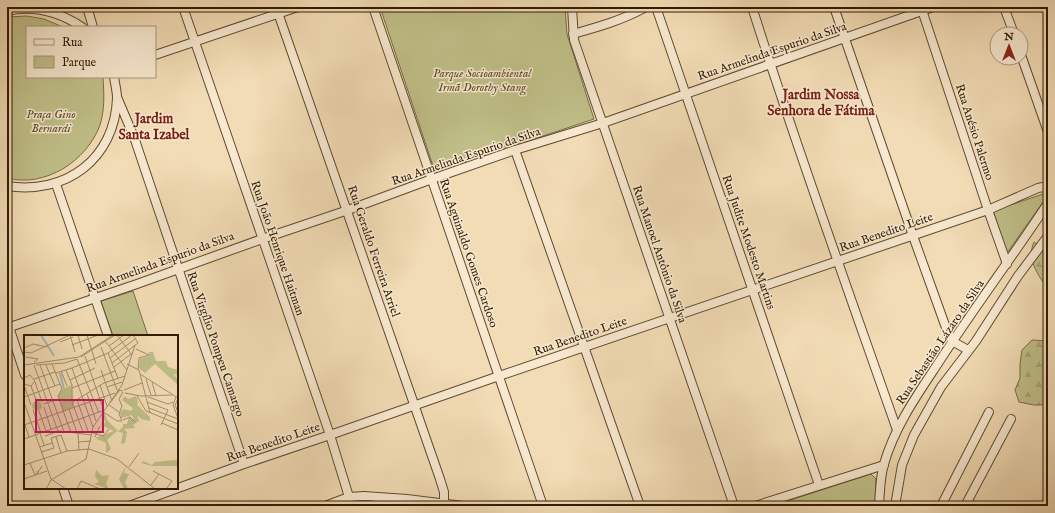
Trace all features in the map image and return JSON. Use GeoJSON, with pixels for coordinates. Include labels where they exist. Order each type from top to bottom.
{"type":"FeatureCollection","features":[{"type":"Feature","properties":{"kind":"street"},"geometry":{"type":"LineString","coordinates":[[87,7],[93,26]]}},
{"type":"Feature","properties":{"kind":"street","name":"Rua João Henrique Haitman"},"geometry":{"type":"LineString","coordinates":[[183,7],[330,435],[349,497]]}},
{"type":"Feature","properties":{"kind":"street"},"geometry":{"type":"LineString","coordinates":[[156,55],[277,10],[298,7]]}},
{"type":"Feature","properties":{"kind":"street","name":"Rua Aguinaldo Gomes Cardoso"},"geometry":{"type":"LineString","coordinates":[[373,7],[543,506]]}},
{"type":"Feature","properties":{"kind":"street","name":"Rua Manoel Antônio da Silva"},"geometry":{"type":"LineString","coordinates":[[572,7],[573,34],[734,506]]}},
{"type":"Feature","properties":{"kind":"street"},"geometry":{"type":"LineString","coordinates":[[573,34],[634,14],[646,7]]}},
{"type":"Feature","properties":{"kind":"street","name":"Rua Judite Modesto Martins"},"geometry":{"type":"LineString","coordinates":[[656,7],[819,486]]}},
{"type":"Feature","properties":{"kind":"street"},"geometry":{"type":"LineString","coordinates":[[752,7],[837,261],[897,430]]}},
{"type":"Feature","properties":{"kind":"street"},"geometry":{"type":"LineString","coordinates":[[834,7],[913,236],[952,341],[968,350]]}},
{"type":"Feature","properties":{"kind":"street","name":"Rua Armelinda Espurio da Silva"},"geometry":{"type":"LineString","coordinates":[[8,325],[96,298],[515,150],[603,123],[845,38],[922,9],[933,7]]}},
{"type":"Feature","properties":{"kind":"street"},"geometry":{"type":"LineString","coordinates":[[1004,7],[1011,26]]}},
{"type":"Feature","properties":{"kind":"street"},"geometry":{"type":"LineString","coordinates":[[7,11],[19,8],[41,9],[62,15],[80,26]]}},
{"type":"Feature","properties":{"kind":"street","name":"Rua Anésio Palermo"},"geometry":{"type":"LineString","coordinates":[[922,9],[1007,264]]}},
{"type":"Feature","properties":{"kind":"street","name":"Rua Geraldo Ferreira Arriel"},"geometry":{"type":"LineString","coordinates":[[277,10],[415,405],[444,492],[444,504]]}},
{"type":"Feature","properties":{"kind":"street"},"geometry":{"type":"LineString","coordinates":[[1025,66],[1048,132]]}},
{"type":"Feature","properties":{"kind":"street"},"geometry":{"type":"LineString","coordinates":[[7,186],[39,188],[56,184],[76,174],[94,159],[107,140],[115,119],[117,96],[114,78]]}},
{"type":"Feature","properties":{"kind":"street","name":"Rua Virgílio Pompeu Camargo"},"geometry":{"type":"LineString","coordinates":[[117,96],[134,137],[244,464]]}},
{"type":"Feature","properties":{"kind":"street"},"geometry":{"type":"LineString","coordinates":[[515,150],[640,506]]}},
{"type":"Feature","properties":{"kind":"street"},"geometry":{"type":"LineString","coordinates":[[56,184],[108,335]]}},
{"type":"Feature","properties":{"kind":"street","name":"Rua Benedito Leite"},"geometry":{"type":"LineString","coordinates":[[178,485],[330,435],[499,376],[913,236],[988,210],[1038,188],[1048,186]]}},
{"type":"Feature","properties":{"kind":"street"},"geometry":{"type":"LineString","coordinates":[[1038,188],[1048,190]]}},
{"type":"Feature","properties":{"kind":"street","name":"Rua Sebastião Lázaro da Silva"},"geometry":{"type":"LineString","coordinates":[[879,506],[884,465],[897,430],[952,341],[1048,203]]}},
{"type":"Feature","properties":{"kind":"street"},"geometry":{"type":"LineString","coordinates":[[895,506],[902,465],[914,435],[941,387],[976,341],[1018,276],[1048,236]]}},
{"type":"Feature","properties":{"kind":"street"},"geometry":{"type":"LineString","coordinates":[[8,325],[24,372]]}},
{"type":"Feature","properties":{"kind":"street"},"geometry":{"type":"LineString","coordinates":[[941,506],[989,412]]}},
{"type":"Feature","properties":{"kind":"street"},"geometry":{"type":"LineString","coordinates":[[965,506],[1011,419]]}},
{"type":"Feature","properties":{"kind":"street"},"geometry":{"type":"LineString","coordinates":[[755,506],[884,465]]}},
{"type":"Feature","properties":{"kind":"street"},"geometry":{"type":"LineString","coordinates":[[62,489],[68,506]]}},
{"type":"Feature","properties":{"kind":"street","name":"Rua Benedito Leite"},"geometry":{"type":"LineString","coordinates":[[129,506],[159,491]]}},
{"type":"Feature","properties":{"kind":"street"},"geometry":{"type":"LineString","coordinates":[[325,506],[349,497],[364,496],[380,502],[407,499],[463,506]]}},
{"type":"Feature","properties":{"kind":"street"},"geometry":{"type":"LineString","coordinates":[[1045,506],[1048,500]]}},
{"type":"Feature","properties":{"kind":"green space","name":"Parque Socioambiental Irmã Dorothy Stang"},"geometry":{"type":"Polygon","coordinates":[[[380,7],[565,7],[567,34],[594,119],[435,172],[380,7]]]}},
{"type":"Feature","properties":{"kind":"green space","name":"Praça Gino Bernardi"},"geometry":{"type":"Polygon","coordinates":[[[27,16],[44,19],[61,26],[26,26],[26,78],[103,78],[103,113],[100,125],[94,138],[75,160],[63,169],[36,179],[21,180],[7,178],[7,17],[27,16]]]}},
{"type":"Feature","properties":{"kind":"green space"},"geometry":{"type":"Polygon","coordinates":[[[1048,193],[1048,195],[1007,253],[993,211],[1048,193]]]}},
{"type":"Feature","properties":{"kind":"green space"},"geometry":{"type":"Polygon","coordinates":[[[1034,242],[1048,252],[1048,289],[1034,267],[1032,261],[1031,255],[1034,242]]]}},
{"type":"Feature","properties":{"kind":"green space"},"geometry":{"type":"Polygon","coordinates":[[[133,291],[148,335],[113,335],[101,301],[133,291]]]}},
{"type":"Feature","properties":{"kind":"green space"},"geometry":{"type":"Polygon","coordinates":[[[1032,340],[1048,341],[1048,405],[1034,405],[1019,402],[1015,390],[1020,378],[1022,350],[1032,340]]]}},
{"type":"Feature","properties":{"kind":"green space"},"geometry":{"type":"Polygon","coordinates":[[[871,474],[876,479],[875,506],[772,506],[871,474]]]}},
{"type":"Feature","properties":{"kind":"district","name":"Jardim Nossa Senhora de Fátima"},"geometry":{"type":"Point","coordinates":[821,102]}},
{"type":"Feature","properties":{"kind":"district","name":"Jardim Santa Izabel"},"geometry":{"type":"Point","coordinates":[154,126]}}]}
